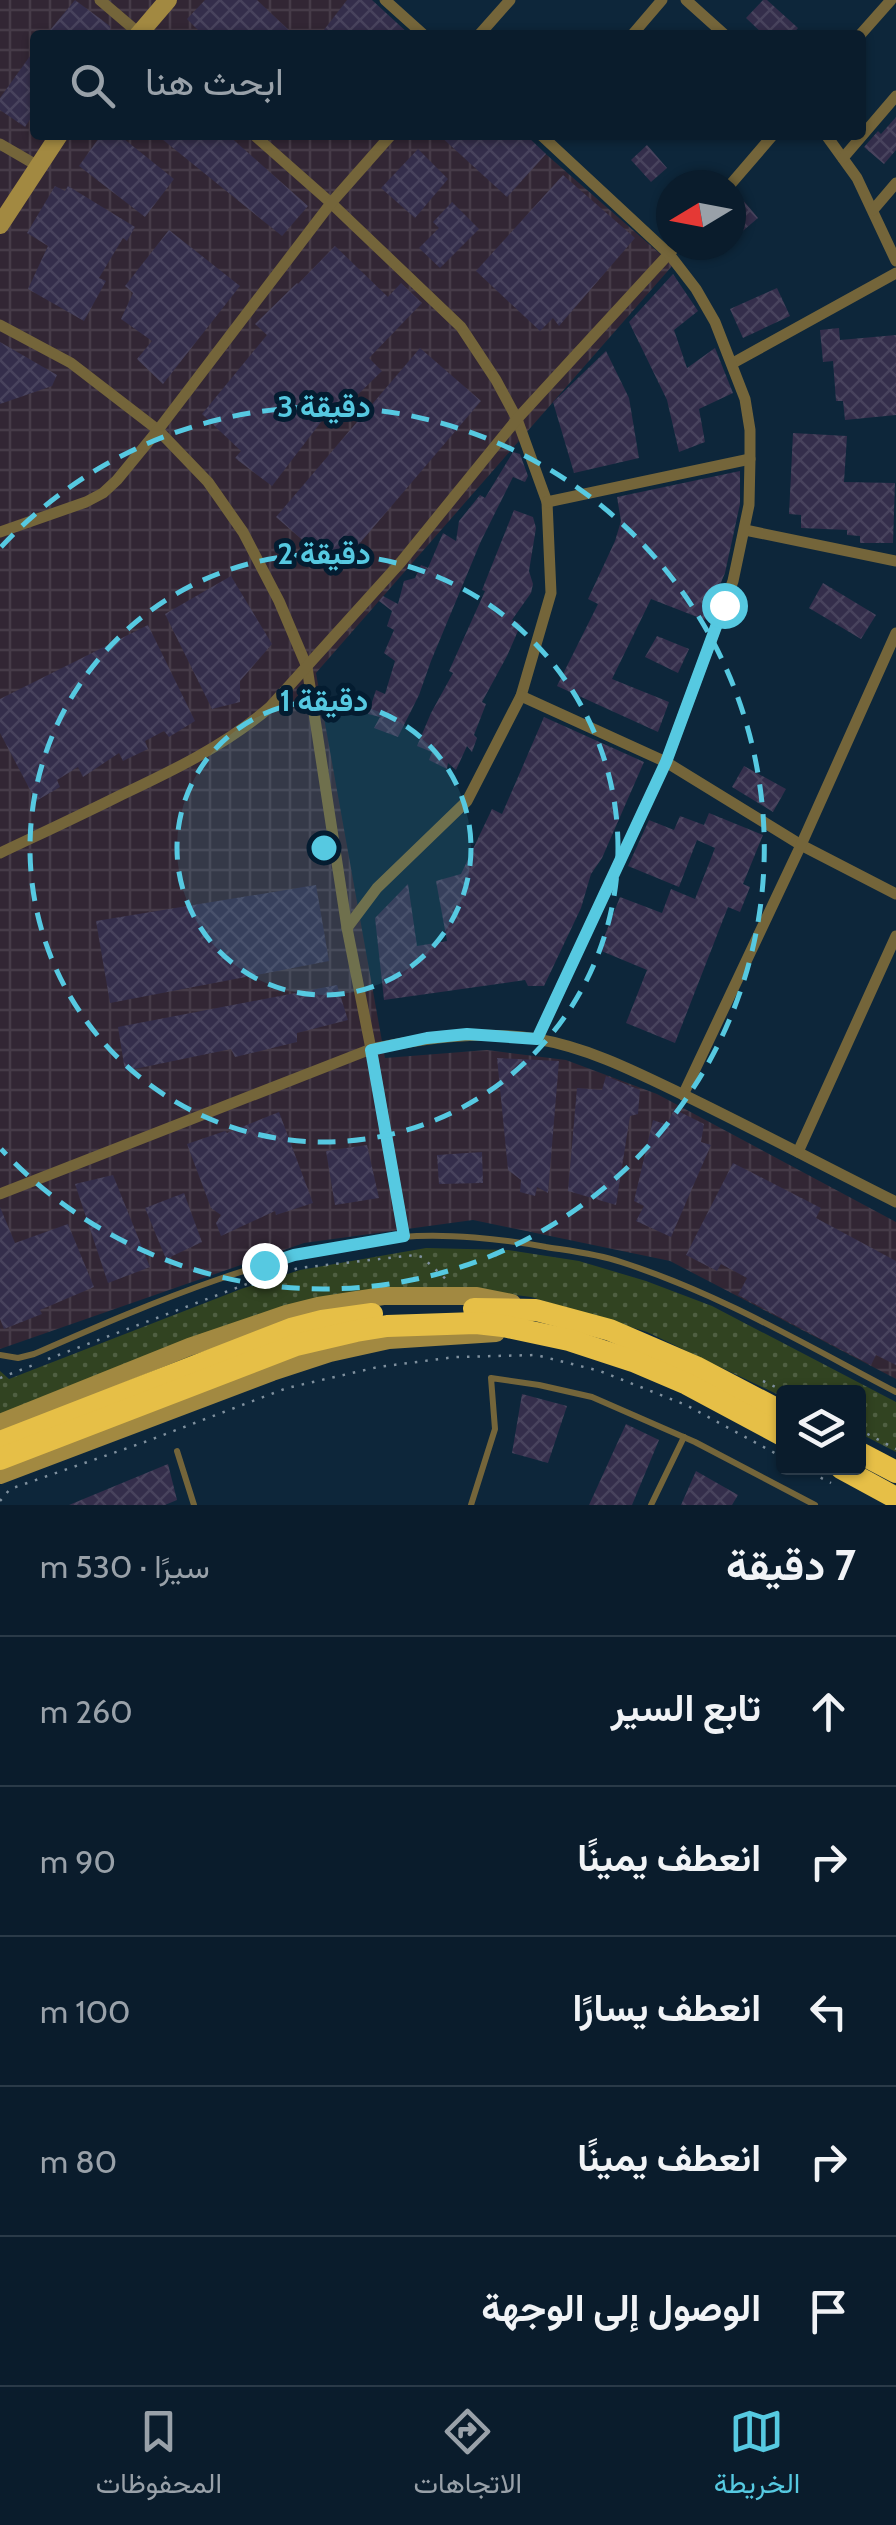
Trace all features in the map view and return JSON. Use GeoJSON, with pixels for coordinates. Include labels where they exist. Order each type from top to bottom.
{"type":"FeatureCollection","features":[{"type":"Feature","properties":{"kind":"highway"},"geometry":{"type":"LineString","coordinates":[[0,1442],[261,1340],[322,1321],[385,1312],[610,1330],[696,1367],[776,1409]]}},
{"type":"Feature","properties":{"kind":"highway"},"geometry":{"type":"LineString","coordinates":[[0,1459],[267,1355],[326,1337],[387,1326],[535,1321],[569,1340],[687,1384],[776,1432]]}},
{"type":"Feature","properties":{"kind":"highway"},"geometry":{"type":"LineString","coordinates":[[866,1456],[896,1472]]}},
{"type":"Feature","properties":{"kind":"highway"},"geometry":{"type":"LineString","coordinates":[[854,1475],[896,1498]]}},
{"type":"Feature","properties":{"kind":"street"},"geometry":{"type":"LineString","coordinates":[[100,0],[134,30]]}},
{"type":"Feature","properties":{"kind":"street"},"geometry":{"type":"LineString","coordinates":[[142,30],[168,0]]}},
{"type":"Feature","properties":{"kind":"street"},"geometry":{"type":"LineString","coordinates":[[385,0],[418,30]]}},
{"type":"Feature","properties":{"kind":"street"},"geometry":{"type":"LineString","coordinates":[[483,30],[510,0]]}},
{"type":"Feature","properties":{"kind":"street"},"geometry":{"type":"LineString","coordinates":[[636,30],[662,0]]}},
{"type":"Feature","properties":{"kind":"street"},"geometry":{"type":"LineString","coordinates":[[686,0],[720,30]]}},
{"type":"Feature","properties":{"kind":"street"},"geometry":{"type":"LineString","coordinates":[[864,30],[891,0]]}},
{"type":"Feature","properties":{"kind":"street"},"geometry":{"type":"LineString","coordinates":[[866,130],[896,96]]}},
{"type":"Feature","properties":{"kind":"street"},"geometry":{"type":"LineString","coordinates":[[0,225],[56,140]]}},
{"type":"Feature","properties":{"kind":"street"},"geometry":{"type":"LineString","coordinates":[[260,140],[462,326],[516,419],[547,502],[551,593],[521,696],[467,801],[377,888],[347,928]]}},
{"type":"Feature","properties":{"kind":"street"},"geometry":{"type":"LineString","coordinates":[[0,532],[86,502],[117,480],[331,204],[387,140]]}},
{"type":"Feature","properties":{"kind":"street"},"geometry":{"type":"LineString","coordinates":[[549,140],[656,234]]}},
{"type":"Feature","properties":{"kind":"street"},"geometry":{"type":"LineString","coordinates":[[743,170],[769,140]]}},
{"type":"Feature","properties":{"kind":"street"},"geometry":{"type":"LineString","coordinates":[[829,140],[857,178],[896,261]]}},
{"type":"Feature","properties":{"kind":"street"},"geometry":{"type":"LineString","coordinates":[[842,158],[858,140]]}},
{"type":"Feature","properties":{"kind":"street"},"geometry":{"type":"LineString","coordinates":[[0,144],[38,166]]}},
{"type":"Feature","properties":{"kind":"street"},"geometry":{"type":"LineString","coordinates":[[873,210],[896,183]]}},
{"type":"Feature","properties":{"kind":"street"},"geometry":{"type":"LineString","coordinates":[[0,853],[158,777],[222,742],[270,708],[401,562],[516,419],[665,260]]}},
{"type":"Feature","properties":{"kind":"street"},"geometry":{"type":"LineString","coordinates":[[537,1039],[666,762],[734,581],[749,505],[750,430],[744,398],[716,322],[680,260]]}},
{"type":"Feature","properties":{"kind":"street"},"geometry":{"type":"LineString","coordinates":[[732,363],[896,273]]}},
{"type":"Feature","properties":{"kind":"street"},"geometry":{"type":"LineString","coordinates":[[0,325],[70,363],[158,430],[208,482],[264,568],[307,667],[347,928],[404,1236]]}},
{"type":"Feature","properties":{"kind":"street"},"geometry":{"type":"LineString","coordinates":[[547,502],[750,459]]}},
{"type":"Feature","properties":{"kind":"street"},"geometry":{"type":"LineString","coordinates":[[744,530],[896,561]]}},
{"type":"Feature","properties":{"kind":"street"},"geometry":{"type":"LineString","coordinates":[[683,1094],[896,633]]}},
{"type":"Feature","properties":{"kind":"street"},"geometry":{"type":"LineString","coordinates":[[521,696],[666,762],[801,845],[896,894]]}},
{"type":"Feature","properties":{"kind":"street"},"geometry":{"type":"LineString","coordinates":[[798,1152],[896,936]]}},
{"type":"Feature","properties":{"kind":"street"},"geometry":{"type":"LineString","coordinates":[[0,1194],[371,1050],[467,1034],[537,1039],[620,1064],[896,1202]]}},
{"type":"Feature","properties":{"kind":"street"},"geometry":{"type":"LineString","coordinates":[[0,1423],[189,1347],[318,1306],[383,1296],[477,1296],[506,1301],[535,1321]]}},
{"type":"Feature","properties":{"kind":"street"},"geometry":{"type":"LineString","coordinates":[[0,1475],[330,1353],[388,1340],[535,1321]]}},
{"type":"Feature","properties":{"kind":"lane"},"geometry":{"type":"LineString","coordinates":[[0,1355],[18,1358],[34,1354],[224,1278],[294,1255],[404,1236],[518,1242],[617,1260],[736,1308],[896,1392]]}},
{"type":"Feature","properties":{"kind":"lane"},"geometry":{"type":"LineString","coordinates":[[471,1505],[494,1429],[491,1378],[592,1397],[684,1437],[814,1505]]}},
{"type":"Feature","properties":{"kind":"lane"},"geometry":{"type":"LineString","coordinates":[[651,1505],[684,1437]]}},
{"type":"Feature","properties":{"kind":"lane"},"geometry":{"type":"LineString","coordinates":[[177,1450],[194,1505]]}},
{"type":"Feature","properties":{"kind":"path"},"geometry":{"type":"LineString","coordinates":[[0,1501],[10,1489],[287,1388],[378,1367],[455,1357],[536,1355],[600,1372],[686,1405],[776,1454]]}},
{"type":"Feature","properties":{"kind":"path"},"geometry":{"type":"LineString","coordinates":[[866,1433],[896,1449]]}},
{"type":"Feature","properties":{"kind":"shaded area"},"geometry":{"type":"Polygon","coordinates":[[[0,0],[370,0],[404,30],[30,30],[30,140],[530,140],[656,250],[656,260],[667,260],[673,265],[316,673],[385,1058],[487,1050],[566,1060],[657,1094],[896,1222],[896,1379],[670,1261],[473,1220],[304,1243],[0,1349],[0,0]]]}},
{"type":"Feature","properties":{"kind":"green space"},"geometry":{"type":"Polygon","coordinates":[[[426,1248],[508,1250],[579,1261],[712,1306],[863,1385],[776,1385],[776,1394],[647,1332],[531,1297],[452,1287],[337,1297],[0,1414],[0,1371],[9,1379],[300,1270],[426,1248]]]}},
{"type":"Feature","properties":{"kind":"green space"},"geometry":{"type":"Polygon","coordinates":[[[866,1386],[896,1402],[896,1452],[866,1437],[866,1386]]]}},
{"type":"Feature","properties":{"kind":"building"},"geometry":{"type":"Polygon","coordinates":[[[75,0],[110,30],[50,30],[75,0]]]}},
{"type":"Feature","properties":{"kind":"building"},"geometry":{"type":"Polygon","coordinates":[[[205,0],[257,0],[289,30],[198,30],[187,19],[205,0]]]}},
{"type":"Feature","properties":{"kind":"building"},"geometry":{"type":"Polygon","coordinates":[[[347,0],[372,0],[405,30],[324,30],[347,0]]]}},
{"type":"Feature","properties":{"kind":"building"},"geometry":{"type":"Polygon","coordinates":[[[767,0],[798,28],[759,30],[746,18],[767,0]]]}},
{"type":"Feature","properties":{"kind":"building"},"geometry":{"type":"Polygon","coordinates":[[[30,56],[30,120],[25,127],[0,110],[0,98],[30,56]]]}},
{"type":"Feature","properties":{"kind":"building"},"geometry":{"type":"Polygon","coordinates":[[[896,117],[896,150],[884,164],[864,147],[896,117]]]}},
{"type":"Feature","properties":{"kind":"building"},"geometry":{"type":"Polygon","coordinates":[[[97,140],[125,140],[174,179],[145,217],[79,166],[97,140]]]}},
{"type":"Feature","properties":{"kind":"building"},"geometry":{"type":"Polygon","coordinates":[[[163,140],[234,140],[308,206],[282,236],[163,140]]]}},
{"type":"Feature","properties":{"kind":"building"},"geometry":{"type":"Polygon","coordinates":[[[444,140],[531,140],[546,154],[507,197],[444,140]]]}},
{"type":"Feature","properties":{"kind":"building"},"geometry":{"type":"Polygon","coordinates":[[[647,145],[667,168],[656,170],[651,182],[631,160],[647,145]]]}},
{"type":"Feature","properties":{"kind":"building"},"geometry":{"type":"Polygon","coordinates":[[[418,149],[448,179],[415,218],[381,188],[418,149]]]}},
{"type":"Feature","properties":{"kind":"building"},"geometry":{"type":"Polygon","coordinates":[[[563,175],[635,238],[559,326],[553,318],[540,331],[476,271],[563,175]]]}},
{"type":"Feature","properties":{"kind":"building"},"geometry":{"type":"Polygon","coordinates":[[[55,186],[65,191],[68,186],[135,227],[127,241],[123,238],[99,278],[106,281],[84,321],[28,289],[48,246],[27,233],[55,186]]]}},
{"type":"Feature","properties":{"kind":"building"},"geometry":{"type":"Polygon","coordinates":[[[452,202],[479,229],[440,268],[419,248],[439,228],[433,222],[452,202]]]}},
{"type":"Feature","properties":{"kind":"building"},"geometry":{"type":"Polygon","coordinates":[[[746,204],[758,218],[746,228],[746,204]]]}},
{"type":"Feature","properties":{"kind":"building"},"geometry":{"type":"Polygon","coordinates":[[[169,230],[240,286],[163,384],[137,359],[152,341],[121,319],[133,293],[125,286],[169,230]]]}},
{"type":"Feature","properties":{"kind":"building"},"geometry":{"type":"Polygon","coordinates":[[[335,246],[388,297],[401,283],[422,303],[369,358],[382,371],[340,412],[334,405],[272,486],[235,458],[241,451],[202,414],[267,335],[255,324],[335,246]]]}},
{"type":"Feature","properties":{"kind":"building"},"geometry":{"type":"Polygon","coordinates":[[[673,274],[698,311],[674,330],[687,368],[715,348],[733,393],[699,409],[705,442],[679,452],[667,400],[629,322],[673,274]]]}},
{"type":"Feature","properties":{"kind":"building"},"geometry":{"type":"Polygon","coordinates":[[[777,288],[790,316],[743,338],[730,309],[777,288]]]}},
{"type":"Feature","properties":{"kind":"building"},"geometry":{"type":"Polygon","coordinates":[[[839,328],[840,340],[896,335],[896,415],[845,420],[843,401],[836,401],[833,361],[823,362],[820,330],[839,328]]]}},
{"type":"Feature","properties":{"kind":"building"},"geometry":{"type":"Polygon","coordinates":[[[0,342],[57,375],[52,386],[0,404],[0,342]]]}},
{"type":"Feature","properties":{"kind":"building"},"geometry":{"type":"Polygon","coordinates":[[[420,348],[481,401],[337,570],[276,517],[420,348]]]}},
{"type":"Feature","properties":{"kind":"building"},"geometry":{"type":"Polygon","coordinates":[[[606,351],[629,398],[639,458],[574,473],[553,402],[606,351]]]}},
{"type":"Feature","properties":{"kind":"building"},"geometry":{"type":"Polygon","coordinates":[[[793,433],[847,436],[844,482],[895,483],[893,543],[860,543],[860,536],[847,535],[847,530],[801,528],[801,515],[789,514],[793,433]]]}},
{"type":"Feature","properties":{"kind":"building"},"geometry":{"type":"Polygon","coordinates":[[[513,452],[520,454],[528,476],[525,482],[513,477],[481,541],[398,737],[374,728],[380,717],[368,714],[376,690],[385,694],[395,661],[384,653],[394,630],[387,626],[392,611],[379,601],[383,596],[398,604],[404,581],[415,578],[421,565],[428,568],[443,533],[456,541],[459,521],[480,495],[485,498],[513,452]]]}},
{"type":"Feature","properties":{"kind":"building"},"geometry":{"type":"Polygon","coordinates":[[[740,471],[740,504],[725,573],[705,620],[651,599],[612,679],[669,702],[658,732],[557,686],[598,604],[588,599],[621,521],[617,497],[740,471]]]}},
{"type":"Feature","properties":{"kind":"building"},"geometry":{"type":"Polygon","coordinates":[[[514,510],[533,517],[536,528],[529,571],[531,593],[512,620],[521,624],[482,702],[486,704],[472,752],[467,746],[456,770],[448,763],[447,769],[429,760],[432,752],[417,746],[453,673],[449,671],[485,591],[482,590],[514,510]]]}},
{"type":"Feature","properties":{"kind":"building"},"geometry":{"type":"Polygon","coordinates":[[[231,576],[272,644],[240,681],[240,702],[212,709],[165,614],[231,576]]]}},
{"type":"Feature","properties":{"kind":"building"},"geometry":{"type":"Polygon","coordinates":[[[823,583],[876,615],[861,639],[809,608],[823,583]]]}},
{"type":"Feature","properties":{"kind":"building"},"geometry":{"type":"Polygon","coordinates":[[[148,625],[195,721],[169,737],[164,731],[145,741],[148,749],[123,761],[119,753],[83,777],[78,767],[57,780],[60,787],[36,801],[0,733],[0,699],[148,625]]]}},
{"type":"Feature","properties":{"kind":"building"},"geometry":{"type":"Polygon","coordinates":[[[657,636],[689,649],[678,673],[645,657],[657,636]]]}},
{"type":"Feature","properties":{"kind":"building"},"geometry":{"type":"Polygon","coordinates":[[[544,717],[644,762],[544,986],[528,986],[525,980],[384,1000],[375,918],[408,884],[417,946],[447,941],[436,881],[461,874],[492,809],[502,814],[544,717]]]}},
{"type":"Feature","properties":{"kind":"building"},"geometry":{"type":"Polygon","coordinates":[[[744,766],[786,789],[773,812],[732,787],[744,766]]]}},
{"type":"Feature","properties":{"kind":"building"},"geometry":{"type":"Polygon","coordinates":[[[709,813],[763,835],[743,884],[750,887],[740,912],[728,907],[675,1043],[626,1023],[647,970],[599,950],[620,897],[662,913],[671,889],[695,899],[715,848],[697,840],[679,887],[628,866],[649,820],[674,830],[680,816],[704,825],[709,813]]]}},
{"type":"Feature","properties":{"kind":"building"},"geometry":{"type":"Polygon","coordinates":[[[316,885],[329,961],[110,1003],[96,921],[316,885]]]}},
{"type":"Feature","properties":{"kind":"building"},"geometry":{"type":"Polygon","coordinates":[[[337,985],[348,1020],[297,1033],[297,1042],[235,1057],[231,1049],[125,1071],[118,1027],[337,985]]]}},
{"type":"Feature","properties":{"kind":"building"},"geometry":{"type":"Polygon","coordinates":[[[497,1058],[559,1061],[548,1193],[537,1187],[535,1196],[520,1192],[521,1180],[508,1170],[497,1058]]]}},
{"type":"Feature","properties":{"kind":"building"},"geometry":{"type":"Polygon","coordinates":[[[606,1076],[640,1090],[638,1114],[630,1116],[616,1205],[568,1191],[577,1088],[602,1090],[606,1076]]]}},
{"type":"Feature","properties":{"kind":"building"},"geometry":{"type":"Polygon","coordinates":[[[674,1109],[704,1124],[701,1142],[711,1145],[671,1237],[636,1221],[644,1206],[634,1201],[653,1120],[667,1125],[674,1109]]]}},
{"type":"Feature","properties":{"kind":"building"},"geometry":{"type":"Polygon","coordinates":[[[279,1112],[313,1203],[276,1215],[275,1211],[221,1236],[216,1223],[221,1215],[211,1208],[187,1144],[279,1112]]]}},
{"type":"Feature","properties":{"kind":"building"},"geometry":{"type":"Polygon","coordinates":[[[367,1145],[379,1198],[335,1205],[326,1151],[367,1145]]]}},
{"type":"Feature","properties":{"kind":"building"},"geometry":{"type":"Polygon","coordinates":[[[482,1152],[483,1183],[439,1184],[437,1155],[482,1152]]]}},
{"type":"Feature","properties":{"kind":"building"},"geometry":{"type":"Polygon","coordinates":[[[733,1163],[821,1208],[816,1218],[896,1261],[896,1365],[876,1355],[871,1365],[819,1338],[738,1295],[747,1278],[721,1264],[717,1271],[686,1255],[733,1163]]]}},
{"type":"Feature","properties":{"kind":"building"},"geometry":{"type":"Polygon","coordinates":[[[113,1175],[150,1267],[108,1283],[75,1184],[113,1175]]]}},
{"type":"Feature","properties":{"kind":"building"},"geometry":{"type":"Polygon","coordinates":[[[184,1193],[202,1242],[166,1259],[145,1208],[184,1193]]]}},
{"type":"Feature","properties":{"kind":"building"},"geometry":{"type":"Polygon","coordinates":[[[0,1207],[15,1243],[68,1224],[94,1287],[4,1329],[0,1319],[0,1207]]]}},
{"type":"Feature","properties":{"kind":"building"},"geometry":{"type":"Polygon","coordinates":[[[522,1394],[567,1406],[548,1463],[512,1453],[522,1394]]]}},
{"type":"Feature","properties":{"kind":"building"},"geometry":{"type":"Polygon","coordinates":[[[626,1424],[659,1440],[632,1505],[589,1505],[626,1424]]]}},
{"type":"Feature","properties":{"kind":"building"},"geometry":{"type":"Polygon","coordinates":[[[168,1464],[177,1500],[165,1505],[69,1505],[168,1464]]]}},
{"type":"Feature","properties":{"kind":"building"},"geometry":{"type":"Polygon","coordinates":[[[696,1471],[738,1495],[732,1505],[681,1505],[696,1471]]]}},
{"type":"Feature","properties":{"kind":"route"},"geometry":{"type":"LineString","coordinates":[[264,1265],[294,1255],[404,1236],[371,1050],[467,1034],[537,1039],[666,762],[724,605]]}}]}
